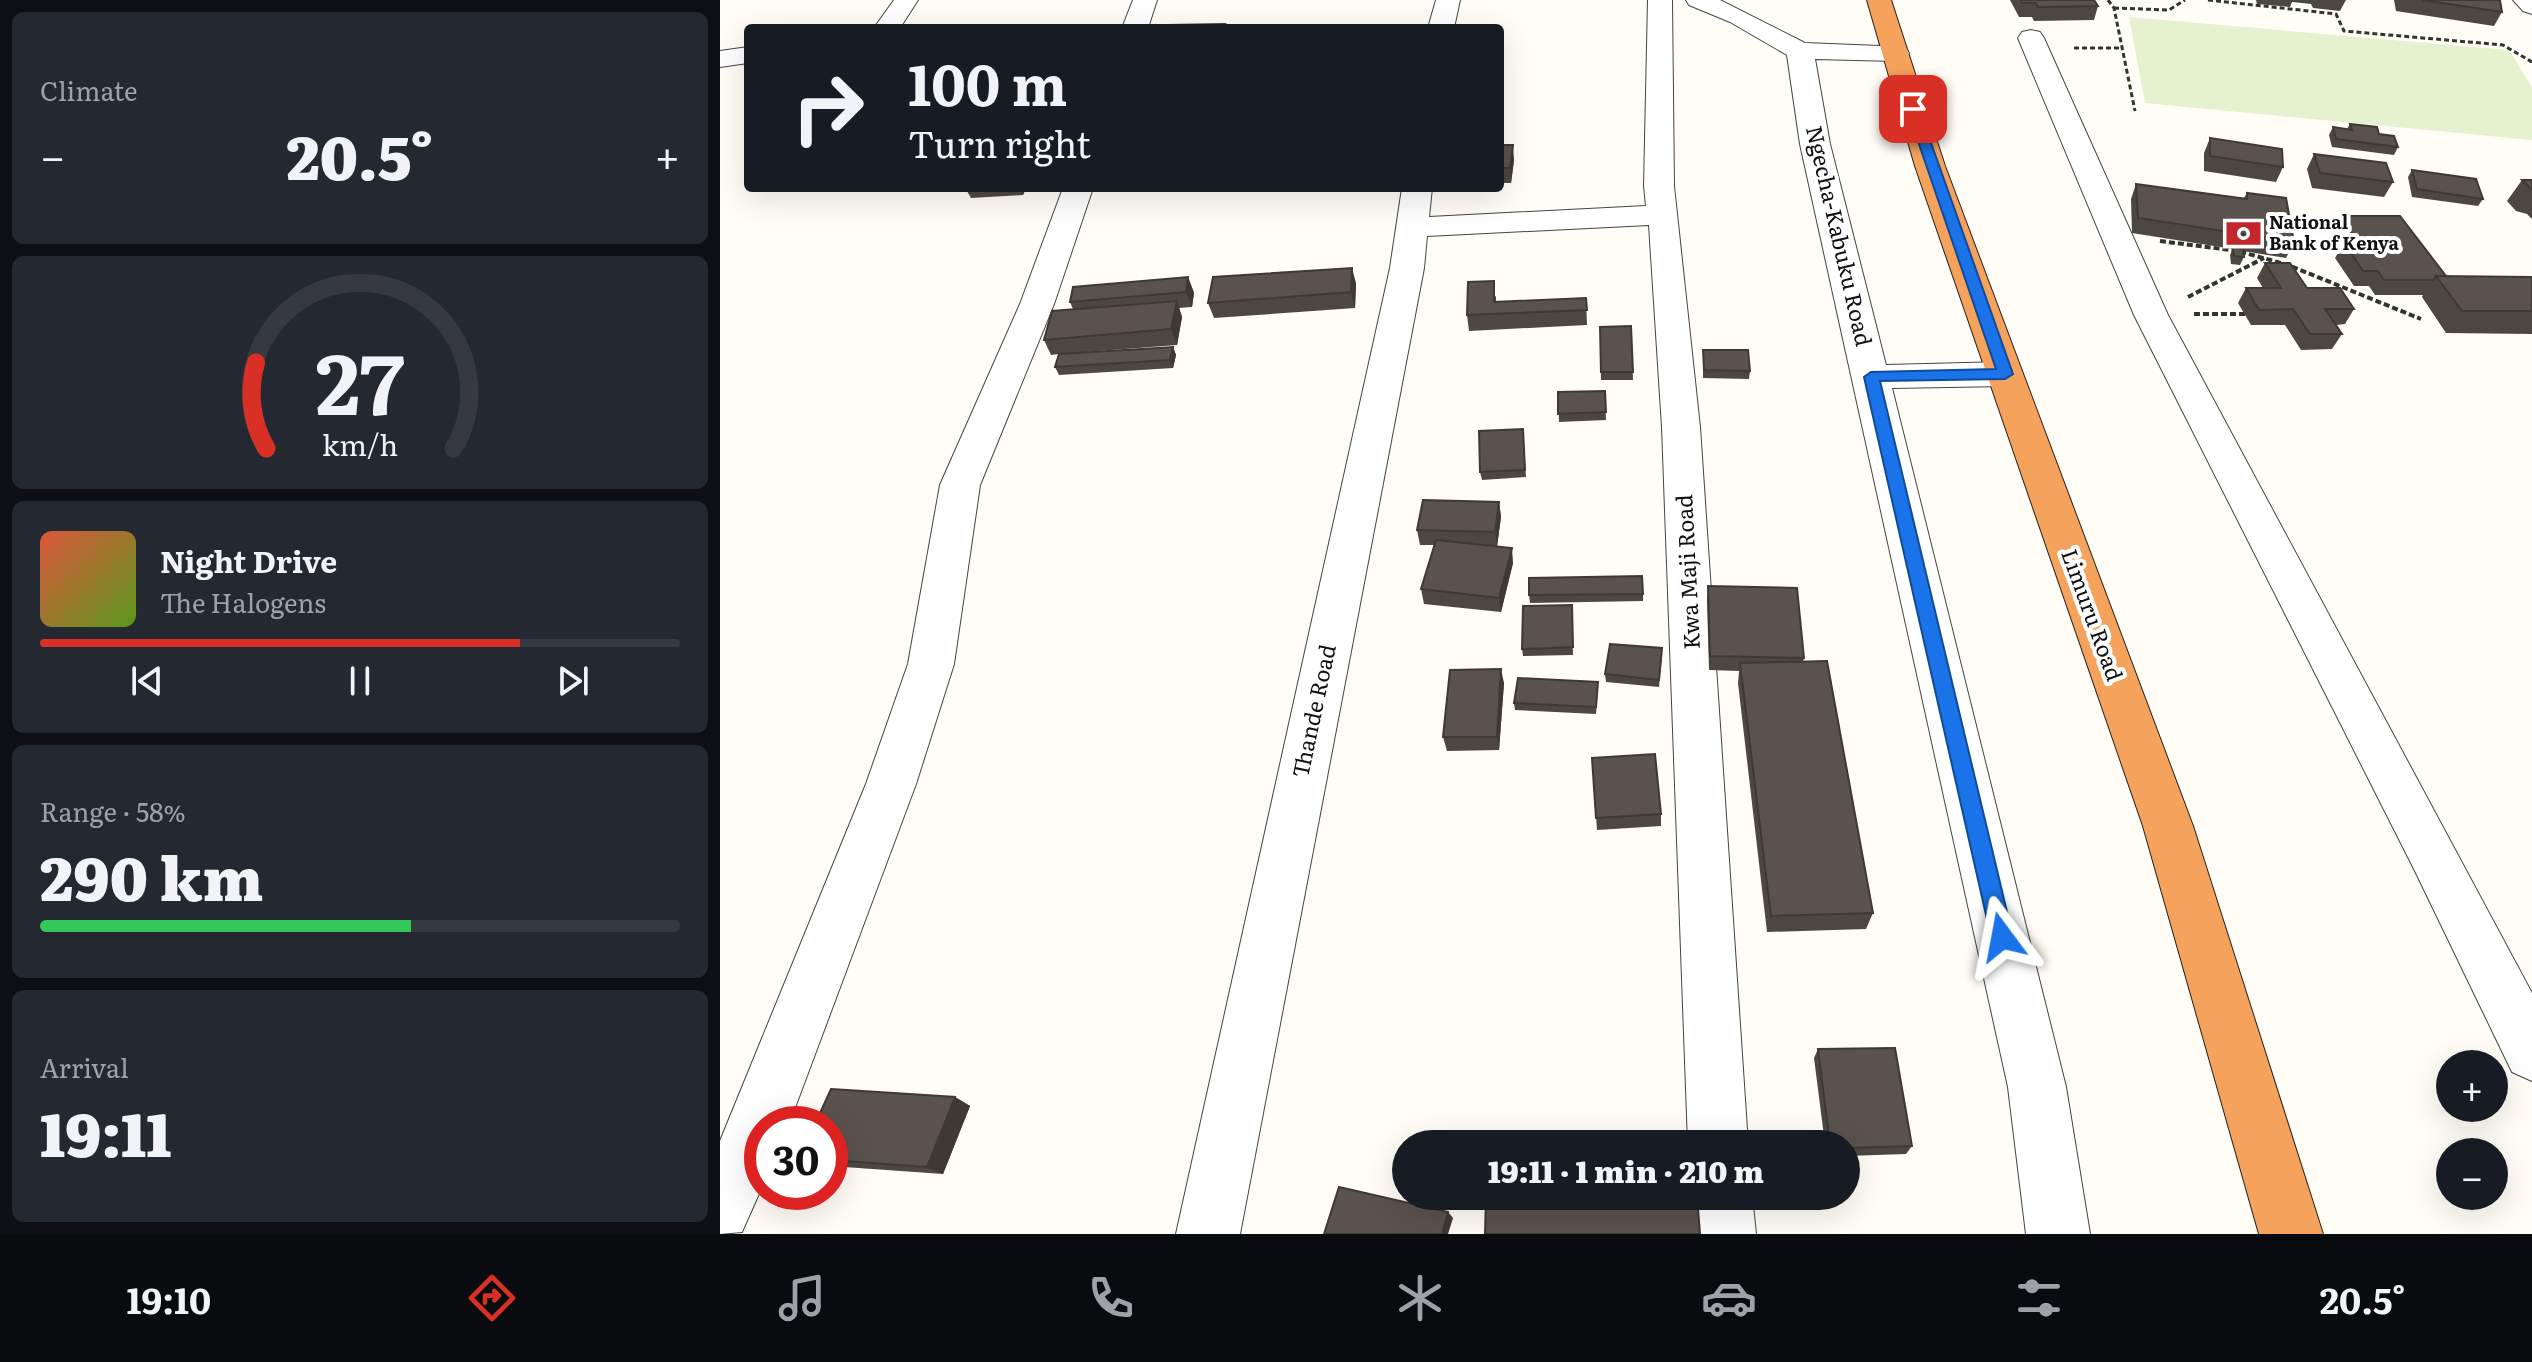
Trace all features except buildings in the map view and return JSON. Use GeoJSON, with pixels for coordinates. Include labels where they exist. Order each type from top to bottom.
{"type":"FeatureCollection","features":[{"type":"Feature","properties":{"kind":"highway","name":"Limuru Road"},"geometry":{"type":"LineString","coordinates":[[1879,0],[1930,166],[2168,826],[2291,1234]]}},
{"type":"Feature","properties":{"kind":"street"},"geometry":{"type":"LineString","coordinates":[[890,24],[906,0]]}},
{"type":"Feature","properties":{"kind":"street"},"geometry":{"type":"LineString","coordinates":[[1136,24],[1145,0]]}},
{"type":"Feature","properties":{"kind":"street"},"geometry":{"type":"LineString","coordinates":[[1442,24],[1448,0]]}},
{"type":"Feature","properties":{"kind":"street","name":"Kwa Maji Road"},"geometry":{"type":"LineString","coordinates":[[1660,0],[1659,186],[1681,427],[1717,1130]]}},
{"type":"Feature","properties":{"kind":"street"},"geometry":{"type":"LineString","coordinates":[[1698,0],[1739,17],[1800,51],[1896,53]]}},
{"type":"Feature","properties":{"kind":"street"},"geometry":{"type":"LineString","coordinates":[[2525,0],[2532,6]]}},
{"type":"Feature","properties":{"kind":"street"},"geometry":{"type":"LineString","coordinates":[[2031,38],[2151,315],[2433,854],[2532,1052]]}},
{"type":"Feature","properties":{"kind":"street","name":"Ngecha-Kabuku Road"},"geometry":{"type":"LineString","coordinates":[[1800,51],[1815,144],[2037,1087],[2058,1234]]}},
{"type":"Feature","properties":{"kind":"street"},"geometry":{"type":"LineString","coordinates":[[720,59],[744,56]]}},
{"type":"Feature","properties":{"kind":"street"},"geometry":{"type":"LineString","coordinates":[[720,1210],[756,1131],[891,784],[931,664],[960,485],[1037,304],[1077,192]]}},
{"type":"Feature","properties":{"kind":"street"},"geometry":{"type":"LineString","coordinates":[[1414,207],[1664,215]]}},
{"type":"Feature","properties":{"kind":"street","name":"Thande Road"},"geometry":{"type":"LineString","coordinates":[[1208,1234],[1407,268],[1414,207]]}},
{"type":"Feature","properties":{"kind":"street"},"geometry":{"type":"LineString","coordinates":[[1871,377],[2005,374]]}},
{"type":"Feature","properties":{"kind":"street"},"geometry":{"type":"LineString","coordinates":[[1722,1210],[1724,1234]]}},
{"type":"Feature","properties":{"kind":"path"},"geometry":{"type":"LineString","coordinates":[[2108,0],[2114,8],[2135,111]]}},
{"type":"Feature","properties":{"kind":"path"},"geometry":{"type":"LineString","coordinates":[[2114,8],[2169,10],[2185,0]]}},
{"type":"Feature","properties":{"kind":"path"},"geometry":{"type":"LineString","coordinates":[[2208,0],[2336,14],[2344,31],[2503,45],[2532,62]]}},
{"type":"Feature","properties":{"kind":"path"},"geometry":{"type":"LineString","coordinates":[[2503,39],[2503,45]]}},
{"type":"Feature","properties":{"kind":"path"},"geometry":{"type":"LineString","coordinates":[[2116,234],[2238,251],[2264,258],[2421,319]]}},
{"type":"Feature","properties":{"kind":"path"},"geometry":{"type":"LineString","coordinates":[[2151,315],[2264,258]]}},
{"type":"Feature","properties":{"kind":"green space"},"geometry":{"type":"Polygon","coordinates":[[[2129,17],[2509,50],[2532,87],[2532,140],[2145,103],[2129,17]]]}},
{"type":"Feature","properties":{"kind":"place","name":"National Bank of Kenya"},"geometry":{"type":"Point","coordinates":[2243,233]}},
{"type":"Feature","properties":{"kind":"route"},"geometry":{"type":"LineString","coordinates":[[1913,109],[1930,166],[2005,374],[1871,377],[2002,937]]}}]}
